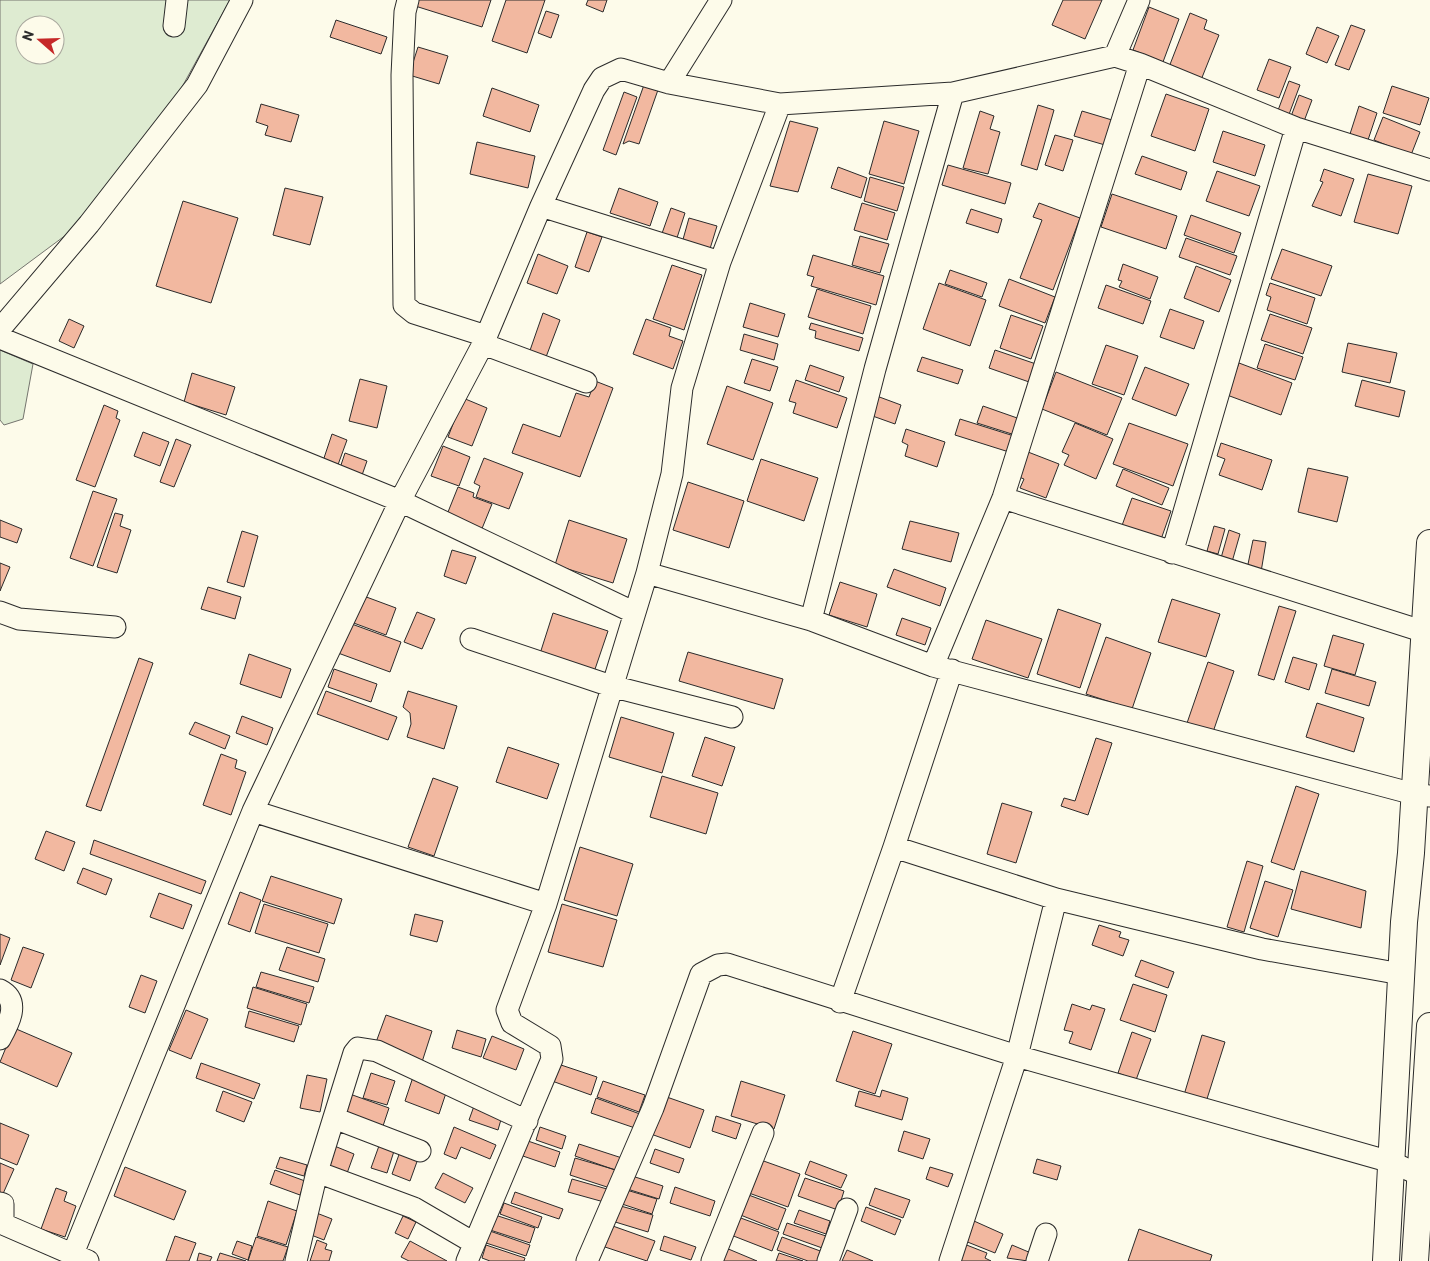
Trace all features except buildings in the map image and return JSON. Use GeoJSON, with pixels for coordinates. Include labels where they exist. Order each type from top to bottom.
{"type":"FeatureCollection","features":[{"type":"Feature","properties":{"kind":"street"},"geometry":{"type":"LineString","coordinates":[[174,26],[177,0]]}},
{"type":"Feature","properties":{"kind":"street"},"geometry":{"type":"LineString","coordinates":[[0,329],[89,224],[197,85],[242,0]]}},
{"type":"Feature","properties":{"kind":"street"},"geometry":{"type":"LineString","coordinates":[[408,0],[405,12],[402,75],[404,304],[414,313],[586,382]]}},
{"type":"Feature","properties":{"kind":"street"},"geometry":{"type":"LineString","coordinates":[[669,83],[721,0]]}},
{"type":"Feature","properties":{"kind":"street"},"geometry":{"type":"LineString","coordinates":[[1115,56],[1139,0]]}},
{"type":"Feature","properties":{"kind":"street"},"geometry":{"type":"LineString","coordinates":[[0,1203],[3,1204],[3,1224],[77,1259],[253,811],[400,501],[485,340],[541,206],[594,90],[602,78],[621,69],[669,83],[780,104],[953,93],[1115,56],[1140,64],[1296,128],[1430,170]]}},
{"type":"Feature","properties":{"kind":"street"},"geometry":{"type":"LineString","coordinates":[[840,1002],[894,847],[943,668],[1003,498],[1140,64]]}},
{"type":"Feature","properties":{"kind":"street"},"geometry":{"type":"LineString","coordinates":[[812,620],[876,369],[953,93]]}},
{"type":"Feature","properties":{"kind":"street"},"geometry":{"type":"LineString","coordinates":[[317,1172],[414,1208],[470,1252],[552,1059],[550,1046],[512,1023],[507,1010],[546,904],[647,573],[672,474],[682,388],[720,262],[780,104]]}},
{"type":"Feature","properties":{"kind":"street"},"geometry":{"type":"LineString","coordinates":[[1172,553],[1296,128]]}},
{"type":"Feature","properties":{"kind":"street"},"geometry":{"type":"LineString","coordinates":[[541,206],[720,262]]}},
{"type":"Feature","properties":{"kind":"street"},"geometry":{"type":"LineString","coordinates":[[0,338],[400,501],[634,612]]}},
{"type":"Feature","properties":{"kind":"street"},"geometry":{"type":"LineString","coordinates":[[1003,498],[1425,632]]}},
{"type":"Feature","properties":{"kind":"street"},"geometry":{"type":"LineString","coordinates":[[1386,1261],[1401,974],[1422,795],[1425,632],[1430,543]]}},
{"type":"Feature","properties":{"kind":"street"},"geometry":{"type":"LineString","coordinates":[[647,573],[812,620],[943,668],[1422,795]]}},
{"type":"Feature","properties":{"kind":"street"},"geometry":{"type":"LineString","coordinates":[[0,612],[19,619],[115,627]]}},
{"type":"Feature","properties":{"kind":"street"},"geometry":{"type":"LineString","coordinates":[[471,639],[611,686],[732,717]]}},
{"type":"Feature","properties":{"kind":"street"},"geometry":{"type":"LineString","coordinates":[[253,811],[546,904]]}},
{"type":"Feature","properties":{"kind":"street"},"geometry":{"type":"LineString","coordinates":[[894,847],[1056,899],[1262,949],[1401,974]]}},
{"type":"Feature","properties":{"kind":"street"},"geometry":{"type":"LineString","coordinates":[[950,1261],[1017,1056],[1056,899]]}},
{"type":"Feature","properties":{"kind":"street"},"geometry":{"type":"LineString","coordinates":[[587,1261],[653,1108],[680,1027],[701,974],[727,964],[840,1002],[1017,1056],[1390,1162],[1425,1176]]}},
{"type":"Feature","properties":{"kind":"street"},"geometry":{"type":"LineString","coordinates":[[0,990],[7,993],[13,1006],[9,1022],[0,1039]]}},
{"type":"Feature","properties":{"kind":"street"},"geometry":{"type":"LineString","coordinates":[[1416,1261],[1425,1176],[1430,1026]]}},
{"type":"Feature","properties":{"kind":"street"},"geometry":{"type":"LineString","coordinates":[[296,1261],[317,1172],[354,1053],[360,1048],[377,1051],[527,1121]]}},
{"type":"Feature","properties":{"kind":"street"},"geometry":{"type":"LineString","coordinates":[[334,1118],[420,1151]]}},
{"type":"Feature","properties":{"kind":"street"},"geometry":{"type":"LineString","coordinates":[[712,1261],[763,1133]]}},
{"type":"Feature","properties":{"kind":"street"},"geometry":{"type":"LineString","coordinates":[[828,1261],[847,1209]]}},
{"type":"Feature","properties":{"kind":"street"},"geometry":{"type":"LineString","coordinates":[[1037,1261],[1046,1234]]}},
{"type":"Feature","properties":{"kind":"green space"},"geometry":{"type":"Polygon","coordinates":[[[0,0],[230,0],[172,105],[74,229],[0,284],[0,0]]]}},
{"type":"Feature","properties":{"kind":"green space"},"geometry":{"type":"Polygon","coordinates":[[[0,350],[33,364],[23,419],[4,425],[0,420],[0,350]]]}}]}
